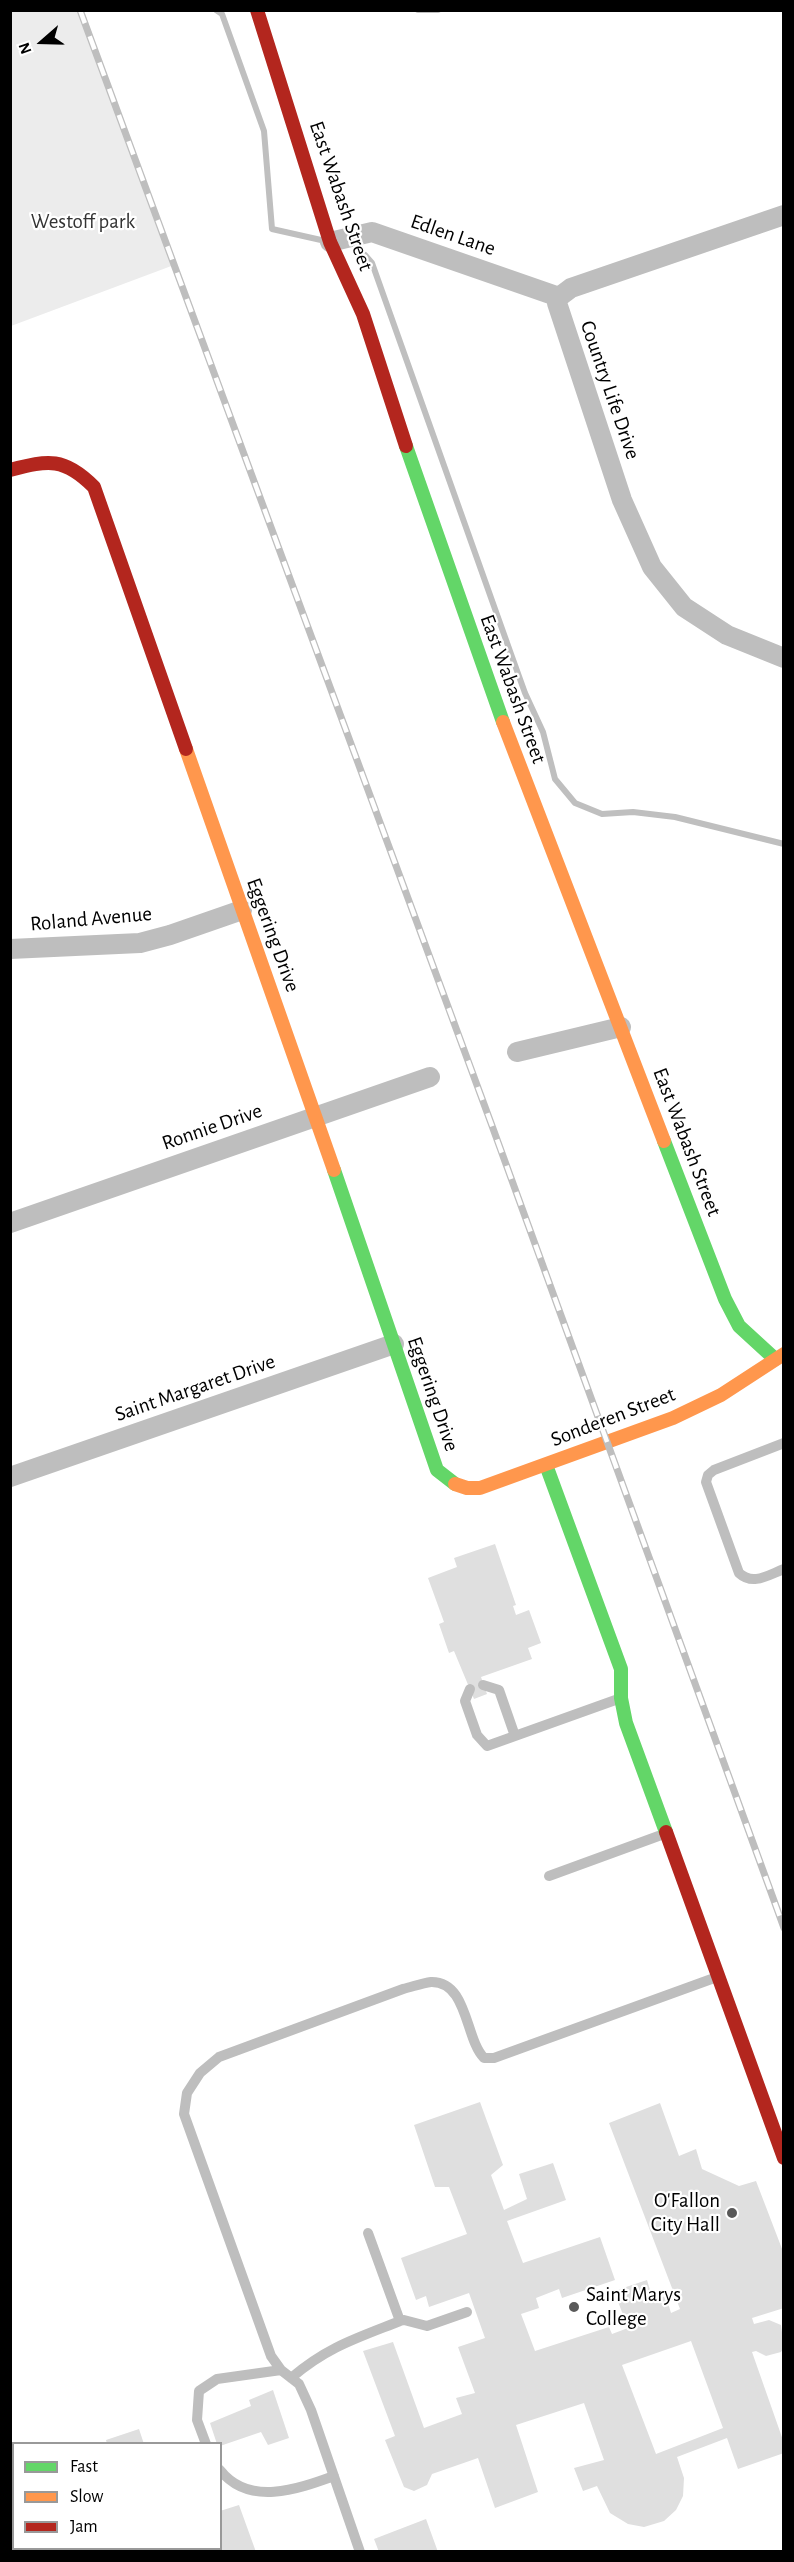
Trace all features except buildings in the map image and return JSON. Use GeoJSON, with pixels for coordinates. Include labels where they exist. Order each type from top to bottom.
{"type":"FeatureCollection","features":[{"type":"Feature","properties":{"kind":"street","name":"East Wabash Street"},"geometry":{"type":"LineString","coordinates":[[257,10],[330,242],[363,314],[410,460],[512,749],[724,1299],[739,1326],[779,1356]]}},
{"type":"Feature","properties":{"kind":"street"},"geometry":{"type":"LineString","coordinates":[[559,297],[571,288],[783,215]]}},
{"type":"Feature","properties":{"kind":"street","name":"Edlen Lane"},"geometry":{"type":"LineString","coordinates":[[330,242],[372,232],[559,297]]}},
{"type":"Feature","properties":{"kind":"street","name":"Country Life Drive"},"geometry":{"type":"LineString","coordinates":[[559,297],[558,309],[618,489],[652,567],[684,607],[727,635],[783,658]]}},
{"type":"Feature","properties":{"kind":"street","name":"Eggering Drive"},"geometry":{"type":"LineString","coordinates":[[10,470],[44,461],[60,463],[78,469],[93,487],[316,1117],[437,1470],[448,1482]]}},
{"type":"Feature","properties":{"kind":"street","name":"Roland Avenue"},"geometry":{"type":"LineString","coordinates":[[10,949],[140,943],[242,910]]}},
{"type":"Feature","properties":{"kind":"street"},"geometry":{"type":"LineString","coordinates":[[517,1052],[621,1027]]}},
{"type":"Feature","properties":{"kind":"street","name":"Ronnie Drive"},"geometry":{"type":"LineString","coordinates":[[10,1223],[430,1077]]}},
{"type":"Feature","properties":{"kind":"street","name":"Saint Margaret Drive"},"geometry":{"type":"LineString","coordinates":[[10,1477],[394,1344]]}},
{"type":"Feature","properties":{"kind":"street","name":"Sonderen Street"},"geometry":{"type":"LineString","coordinates":[[448,1482],[465,1489],[480,1488],[673,1418],[721,1395],[779,1356]]}},
{"type":"Feature","properties":{"kind":"street"},"geometry":{"type":"LineString","coordinates":[[546,1465],[621,1669],[621,1698],[626,1724],[783,2158]]}},
{"type":"Feature","properties":{"kind":"lane"},"geometry":{"type":"LineString","coordinates":[[779,1356],[783,1373]]}},
{"type":"Feature","properties":{"kind":"lane"},"geometry":{"type":"LineString","coordinates":[[783,1443],[714,1470],[708,1475],[706,1482],[739,1573],[746,1580],[755,1580],[783,1569]]}},
{"type":"Feature","properties":{"kind":"lane"},"geometry":{"type":"LineString","coordinates":[[483,1684],[499,1690],[515,1736]]}},
{"type":"Feature","properties":{"kind":"lane"},"geometry":{"type":"LineString","coordinates":[[470,1689],[465,1701],[477,1735],[487,1746],[621,1698]]}},
{"type":"Feature","properties":{"kind":"lane"},"geometry":{"type":"LineString","coordinates":[[549,1876],[666,1833]]}},
{"type":"Feature","properties":{"kind":"lane"},"geometry":{"type":"LineString","coordinates":[[360,2552],[311,2410],[299,2384],[281,2370],[271,2356],[184,2114],[187,2092],[200,2073],[219,2057],[403,1989],[432,1982],[448,1988],[461,2001],[476,2050],[484,2058],[494,2058],[718,1977]]}},
{"type":"Feature","properties":{"kind":"lane"},"geometry":{"type":"LineString","coordinates":[[368,2233],[400,2321]]}},
{"type":"Feature","properties":{"kind":"lane"},"geometry":{"type":"LineString","coordinates":[[291,2378],[313,2359],[332,2348],[400,2321],[427,2326],[467,2312]]}},
{"type":"Feature","properties":{"kind":"lane"},"geometry":{"type":"LineString","coordinates":[[205,2442],[197,2420],[199,2391],[217,2379],[281,2370]]}},
{"type":"Feature","properties":{"kind":"lane"},"geometry":{"type":"LineString","coordinates":[[222,2472],[229,2481],[254,2492],[282,2493],[334,2476]]}},
{"type":"Feature","properties":{"kind":"green space","name":"Westoff park"},"geometry":{"type":"Polygon","coordinates":[[[11,10],[84,11],[174,265],[11,326],[11,10]]]}},
{"type":"Feature","properties":{"kind":"waterway"},"geometry":{"type":"LineString","coordinates":[[216,10],[222,14],[264,131],[272,229],[321,240]]}},
{"type":"Feature","properties":{"kind":"waterway"},"geometry":{"type":"LineString","coordinates":[[418,10],[438,10]]}},
{"type":"Feature","properties":{"kind":"waterway"},"geometry":{"type":"LineString","coordinates":[[365,255],[372,263],[525,693],[543,732],[555,779],[575,803],[602,814],[633,812],[675,817],[784,844]]}},
{"type":"Feature","properties":{"kind":"railway"},"geometry":{"type":"LineString","coordinates":[[80,10],[491,1123],[784,1928]]}},
{"type":"Feature","properties":{"kind":"traffic: fast"},"geometry":{"type":"LineString","coordinates":[[406,446],[503,722]]}},
{"type":"Feature","properties":{"kind":"traffic: fast"},"geometry":{"type":"LineString","coordinates":[[664,1141],[725,1299],[739,1326],[775,1359]]}},
{"type":"Feature","properties":{"kind":"traffic: fast"},"geometry":{"type":"LineString","coordinates":[[334,1170],[437,1470],[455,1484]]}},
{"type":"Feature","properties":{"kind":"traffic: fast"},"geometry":{"type":"LineString","coordinates":[[546,1465],[621,1669],[621,1698],[626,1723],[666,1832]]}},
{"type":"Feature","properties":{"kind":"traffic: slow"},"geometry":{"type":"LineString","coordinates":[[503,722],[664,1141]]}},
{"type":"Feature","properties":{"kind":"traffic: slow"},"geometry":{"type":"LineString","coordinates":[[186,749],[334,1170]]}},
{"type":"Feature","properties":{"kind":"traffic: slow"},"geometry":{"type":"LineString","coordinates":[[455,1484],[467,1488],[480,1488],[673,1418],[721,1395],[784,1354]]}},
{"type":"Feature","properties":{"kind":"traffic: jam"},"geometry":{"type":"LineString","coordinates":[[257,10],[330,242],[363,314],[406,446]]}},
{"type":"Feature","properties":{"kind":"traffic: jam"},"geometry":{"type":"LineString","coordinates":[[10,470],[35,464],[55,463],[74,470],[94,487],[186,749]]}},
{"type":"Feature","properties":{"kind":"traffic: jam"},"geometry":{"type":"LineString","coordinates":[[666,1832],[784,2158]]}},
{"type":"Feature","properties":{"kind":"place","name":"O'Fallon City Hall"},"geometry":{"type":"Point","coordinates":[732,2213]}},
{"type":"Feature","properties":{"kind":"place","name":"Saint Marys College"},"geometry":{"type":"Point","coordinates":[574,2307]}}]}
